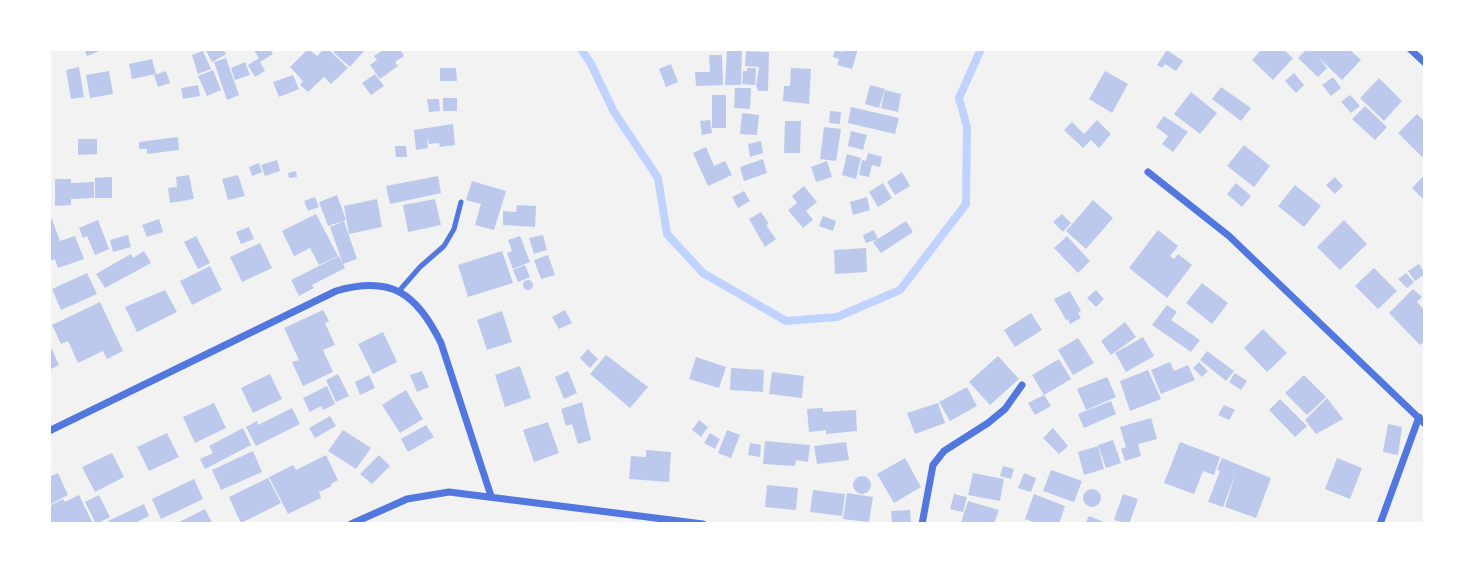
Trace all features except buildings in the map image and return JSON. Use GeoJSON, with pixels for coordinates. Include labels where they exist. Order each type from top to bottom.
{"type":"FeatureCollection","features":[{"type":"Feature","properties":{"kind":"street"},"geometry":{"type":"LineString","coordinates":[[1410,49],[1425,63]]}},
{"type":"Feature","properties":{"kind":"street"},"geometry":{"type":"LineString","coordinates":[[1147,172],[1229,236],[1422,420],[1380,524]]}},
{"type":"Feature","properties":{"kind":"street"},"geometry":{"type":"LineString","coordinates":[[49,432],[336,290],[359,284],[380,285],[399,291],[415,302],[441,343],[491,496]]}},
{"type":"Feature","properties":{"kind":"street"},"geometry":{"type":"LineString","coordinates":[[922,524],[933,465],[944,451],[988,424],[1005,409],[1022,385]]}},
{"type":"Feature","properties":{"kind":"street"},"geometry":{"type":"LineString","coordinates":[[351,524],[383,509],[428,494],[449,492],[703,524]]}},
{"type":"Feature","properties":{"kind":"lane"},"geometry":{"type":"LineString","coordinates":[[399,291],[420,267],[444,246],[454,229],[461,202]]}},
{"type":"Feature","properties":{"kind":"waterway"},"geometry":{"type":"LineString","coordinates":[[581,49],[614,112],[658,178],[667,234],[703,273],[786,321],[837,317],[900,290],[966,204],[967,127],[959,98],[981,49]]}}]}
